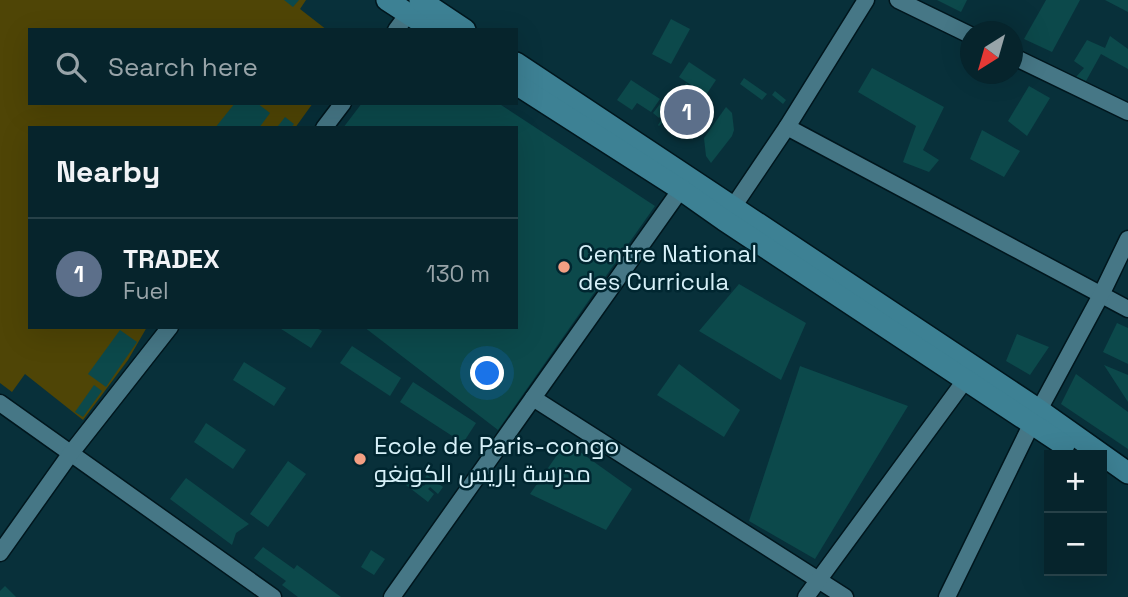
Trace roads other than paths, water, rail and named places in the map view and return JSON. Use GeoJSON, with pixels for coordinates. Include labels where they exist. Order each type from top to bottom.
{"type":"FeatureCollection","features":[{"type":"Feature","properties":{"kind":"street"},"geometry":{"type":"LineString","coordinates":[[387,0],[430,28]]}},
{"type":"Feature","properties":{"kind":"street"},"geometry":{"type":"LineString","coordinates":[[728,214],[787,127],[866,0]]}},
{"type":"Feature","properties":{"kind":"street"},"geometry":{"type":"LineString","coordinates":[[898,0],[960,30]]}},
{"type":"Feature","properties":{"kind":"street"},"geometry":{"type":"LineString","coordinates":[[408,14],[458,28]]}},
{"type":"Feature","properties":{"kind":"street"},"geometry":{"type":"LineString","coordinates":[[1023,61],[1128,112]]}},
{"type":"Feature","properties":{"kind":"street"},"geometry":{"type":"LineString","coordinates":[[518,65],[966,379],[1036,416],[1073,450]]}},
{"type":"Feature","properties":{"kind":"street"},"geometry":{"type":"LineString","coordinates":[[518,85],[684,183]]}},
{"type":"Feature","properties":{"kind":"street"},"geometry":{"type":"LineString","coordinates":[[326,126],[341,105]]}},
{"type":"Feature","properties":{"kind":"street"},"geometry":{"type":"LineString","coordinates":[[787,127],[1128,309]]}},
{"type":"Feature","properties":{"kind":"street"},"geometry":{"type":"LineString","coordinates":[[392,597],[684,183]]}},
{"type":"Feature","properties":{"kind":"street"},"geometry":{"type":"LineString","coordinates":[[728,214],[1036,416],[1128,472]]}},
{"type":"Feature","properties":{"kind":"street"},"geometry":{"type":"LineString","coordinates":[[947,597],[1036,416],[1128,239]]}},
{"type":"Feature","properties":{"kind":"street"},"geometry":{"type":"LineString","coordinates":[[0,553],[71,453],[168,329]]}},
{"type":"Feature","properties":{"kind":"street"},"geometry":{"type":"LineString","coordinates":[[806,597],[966,379]]}},
{"type":"Feature","properties":{"kind":"street"},"geometry":{"type":"LineString","coordinates":[[533,398],[845,597]]}},
{"type":"Feature","properties":{"kind":"street"},"geometry":{"type":"LineString","coordinates":[[0,403],[273,597]]}},
{"type":"Feature","properties":{"kind":"street"},"geometry":{"type":"LineString","coordinates":[[1107,474],[1128,488]]}},
{"type":"Feature","properties":{"kind":"place","name":"TRADEX"},"geometry":{"type":"Point","coordinates":[687,112]}},
{"type":"Feature","properties":{"kind":"place","name":"Centre National des Curricula"},"geometry":{"type":"Point","coordinates":[564,267]}},
{"type":"Feature","properties":{"kind":"place","name":"Ecole de Paris-congo مدرسة باريس الكونغو"},"geometry":{"type":"Point","coordinates":[360,459]}}]}
